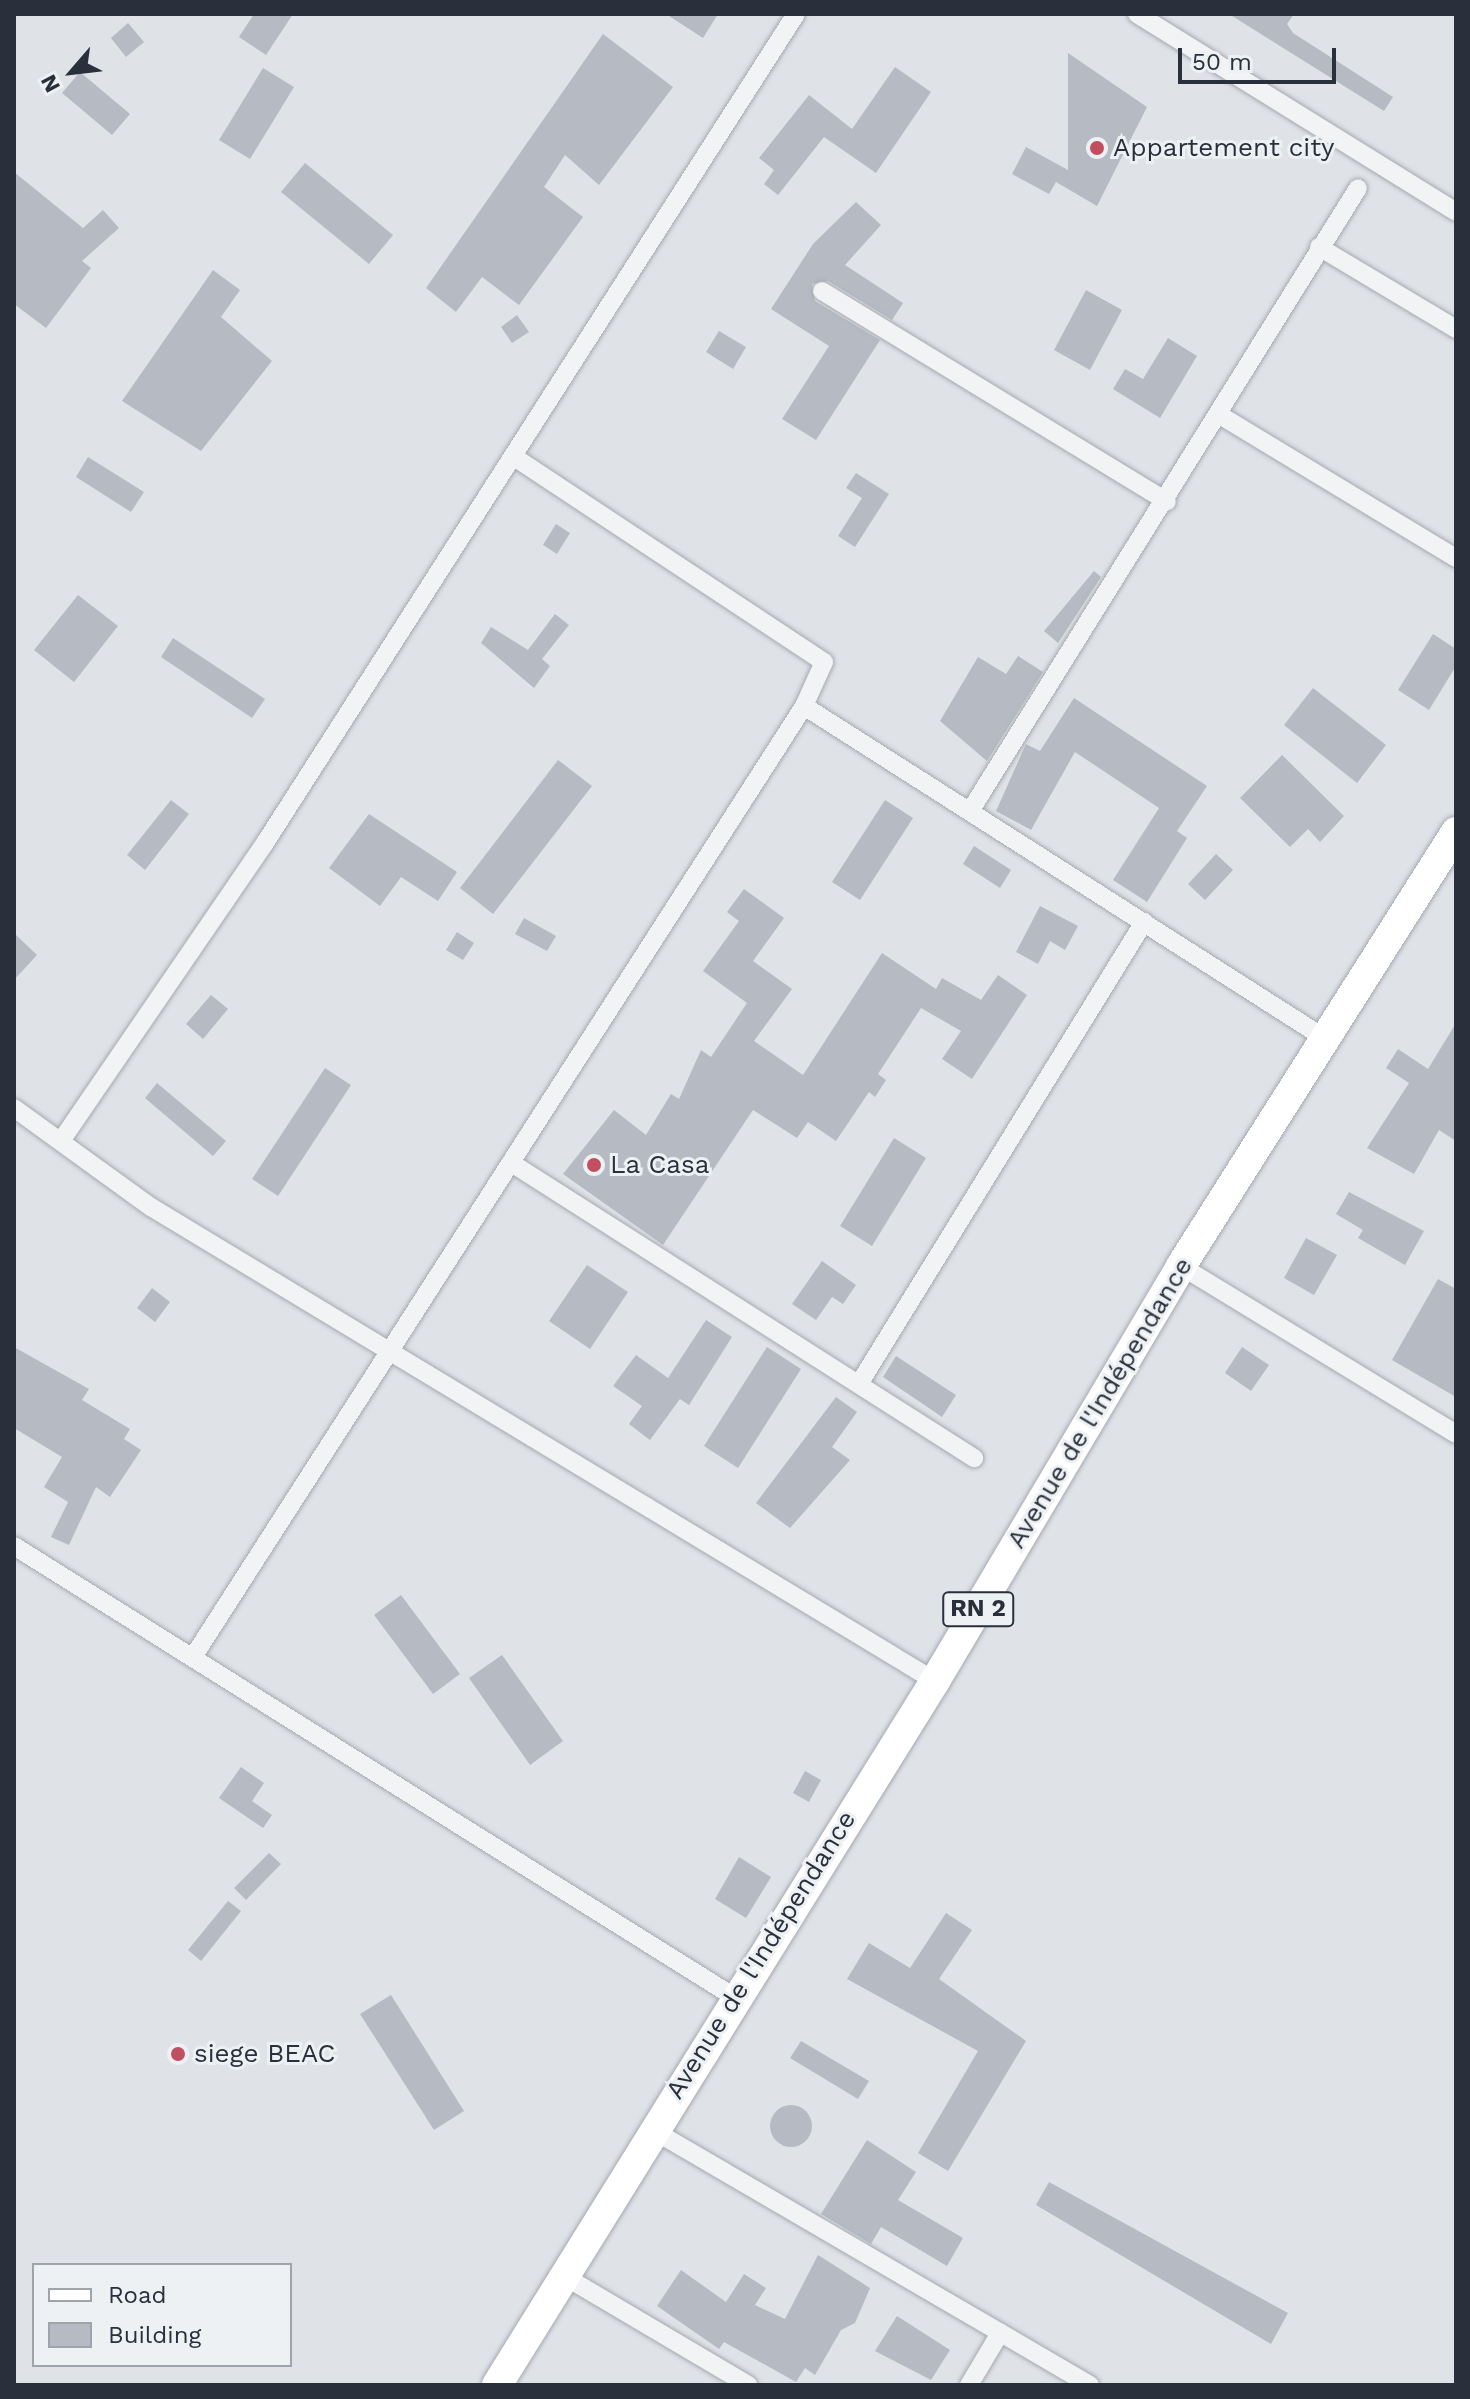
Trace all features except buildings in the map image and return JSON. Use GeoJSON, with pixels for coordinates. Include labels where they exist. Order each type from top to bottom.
{"type":"FeatureCollection","features":[{"type":"Feature","properties":{"kind":"main road","name":"Avenue de l'Indépendance"},"geometry":{"type":"LineString","coordinates":[[497,2385],[651,2129],[935,1681],[1181,1266],[1456,832]]}},
{"type":"Feature","properties":{"kind":"street"},"geometry":{"type":"LineString","coordinates":[[61,1141],[249,867],[796,14]]}},
{"type":"Feature","properties":{"kind":"street"},"geometry":{"type":"LineString","coordinates":[[1137,14],[1456,212]]}},
{"type":"Feature","properties":{"kind":"street"},"geometry":{"type":"LineString","coordinates":[[972,808],[1167,502],[1319,247],[1358,188]]}},
{"type":"Feature","properties":{"kind":"street"},"geometry":{"type":"LineString","coordinates":[[1319,247],[1456,329]]}},
{"type":"Feature","properties":{"kind":"street"},"geometry":{"type":"LineString","coordinates":[[822,291],[1167,502]]}},
{"type":"Feature","properties":{"kind":"street"},"geometry":{"type":"LineString","coordinates":[[1218,414],[1456,558]]}},
{"type":"Feature","properties":{"kind":"street"},"geometry":{"type":"LineString","coordinates":[[195,1654],[394,1352],[804,706],[824,662],[513,456]]}},
{"type":"Feature","properties":{"kind":"street"},"geometry":{"type":"LineString","coordinates":[[804,706],[972,808],[1326,1039]]}},
{"type":"Feature","properties":{"kind":"street"},"geometry":{"type":"LineString","coordinates":[[859,1384],[1144,922]]}},
{"type":"Feature","properties":{"kind":"street"},"geometry":{"type":"LineString","coordinates":[[14,1109],[151,1207],[935,1681]]}},
{"type":"Feature","properties":{"kind":"street"},"geometry":{"type":"LineString","coordinates":[[513,1164],[974,1458]]}},
{"type":"Feature","properties":{"kind":"street"},"geometry":{"type":"LineString","coordinates":[[1181,1266],[1456,1434]]}},
{"type":"Feature","properties":{"kind":"street"},"geometry":{"type":"LineString","coordinates":[[14,1546],[195,1654],[734,1997]]}},
{"type":"Feature","properties":{"kind":"street"},"geometry":{"type":"LineString","coordinates":[[651,2129],[1090,2385]]}},
{"type":"Feature","properties":{"kind":"street"},"geometry":{"type":"LineString","coordinates":[[564,2276],[748,2385]]}},
{"type":"Feature","properties":{"kind":"street"},"geometry":{"type":"LineString","coordinates":[[969,2385],[1000,2333]]}},
{"type":"Feature","properties":{"kind":"place","name":"Appartement city"},"geometry":{"type":"Point","coordinates":[1097,148]}},
{"type":"Feature","properties":{"kind":"place","name":"La Casa"},"geometry":{"type":"Point","coordinates":[594,1165]}},
{"type":"Feature","properties":{"kind":"place","name":"siege BEAC"},"geometry":{"type":"Point","coordinates":[178,2054]}}]}
